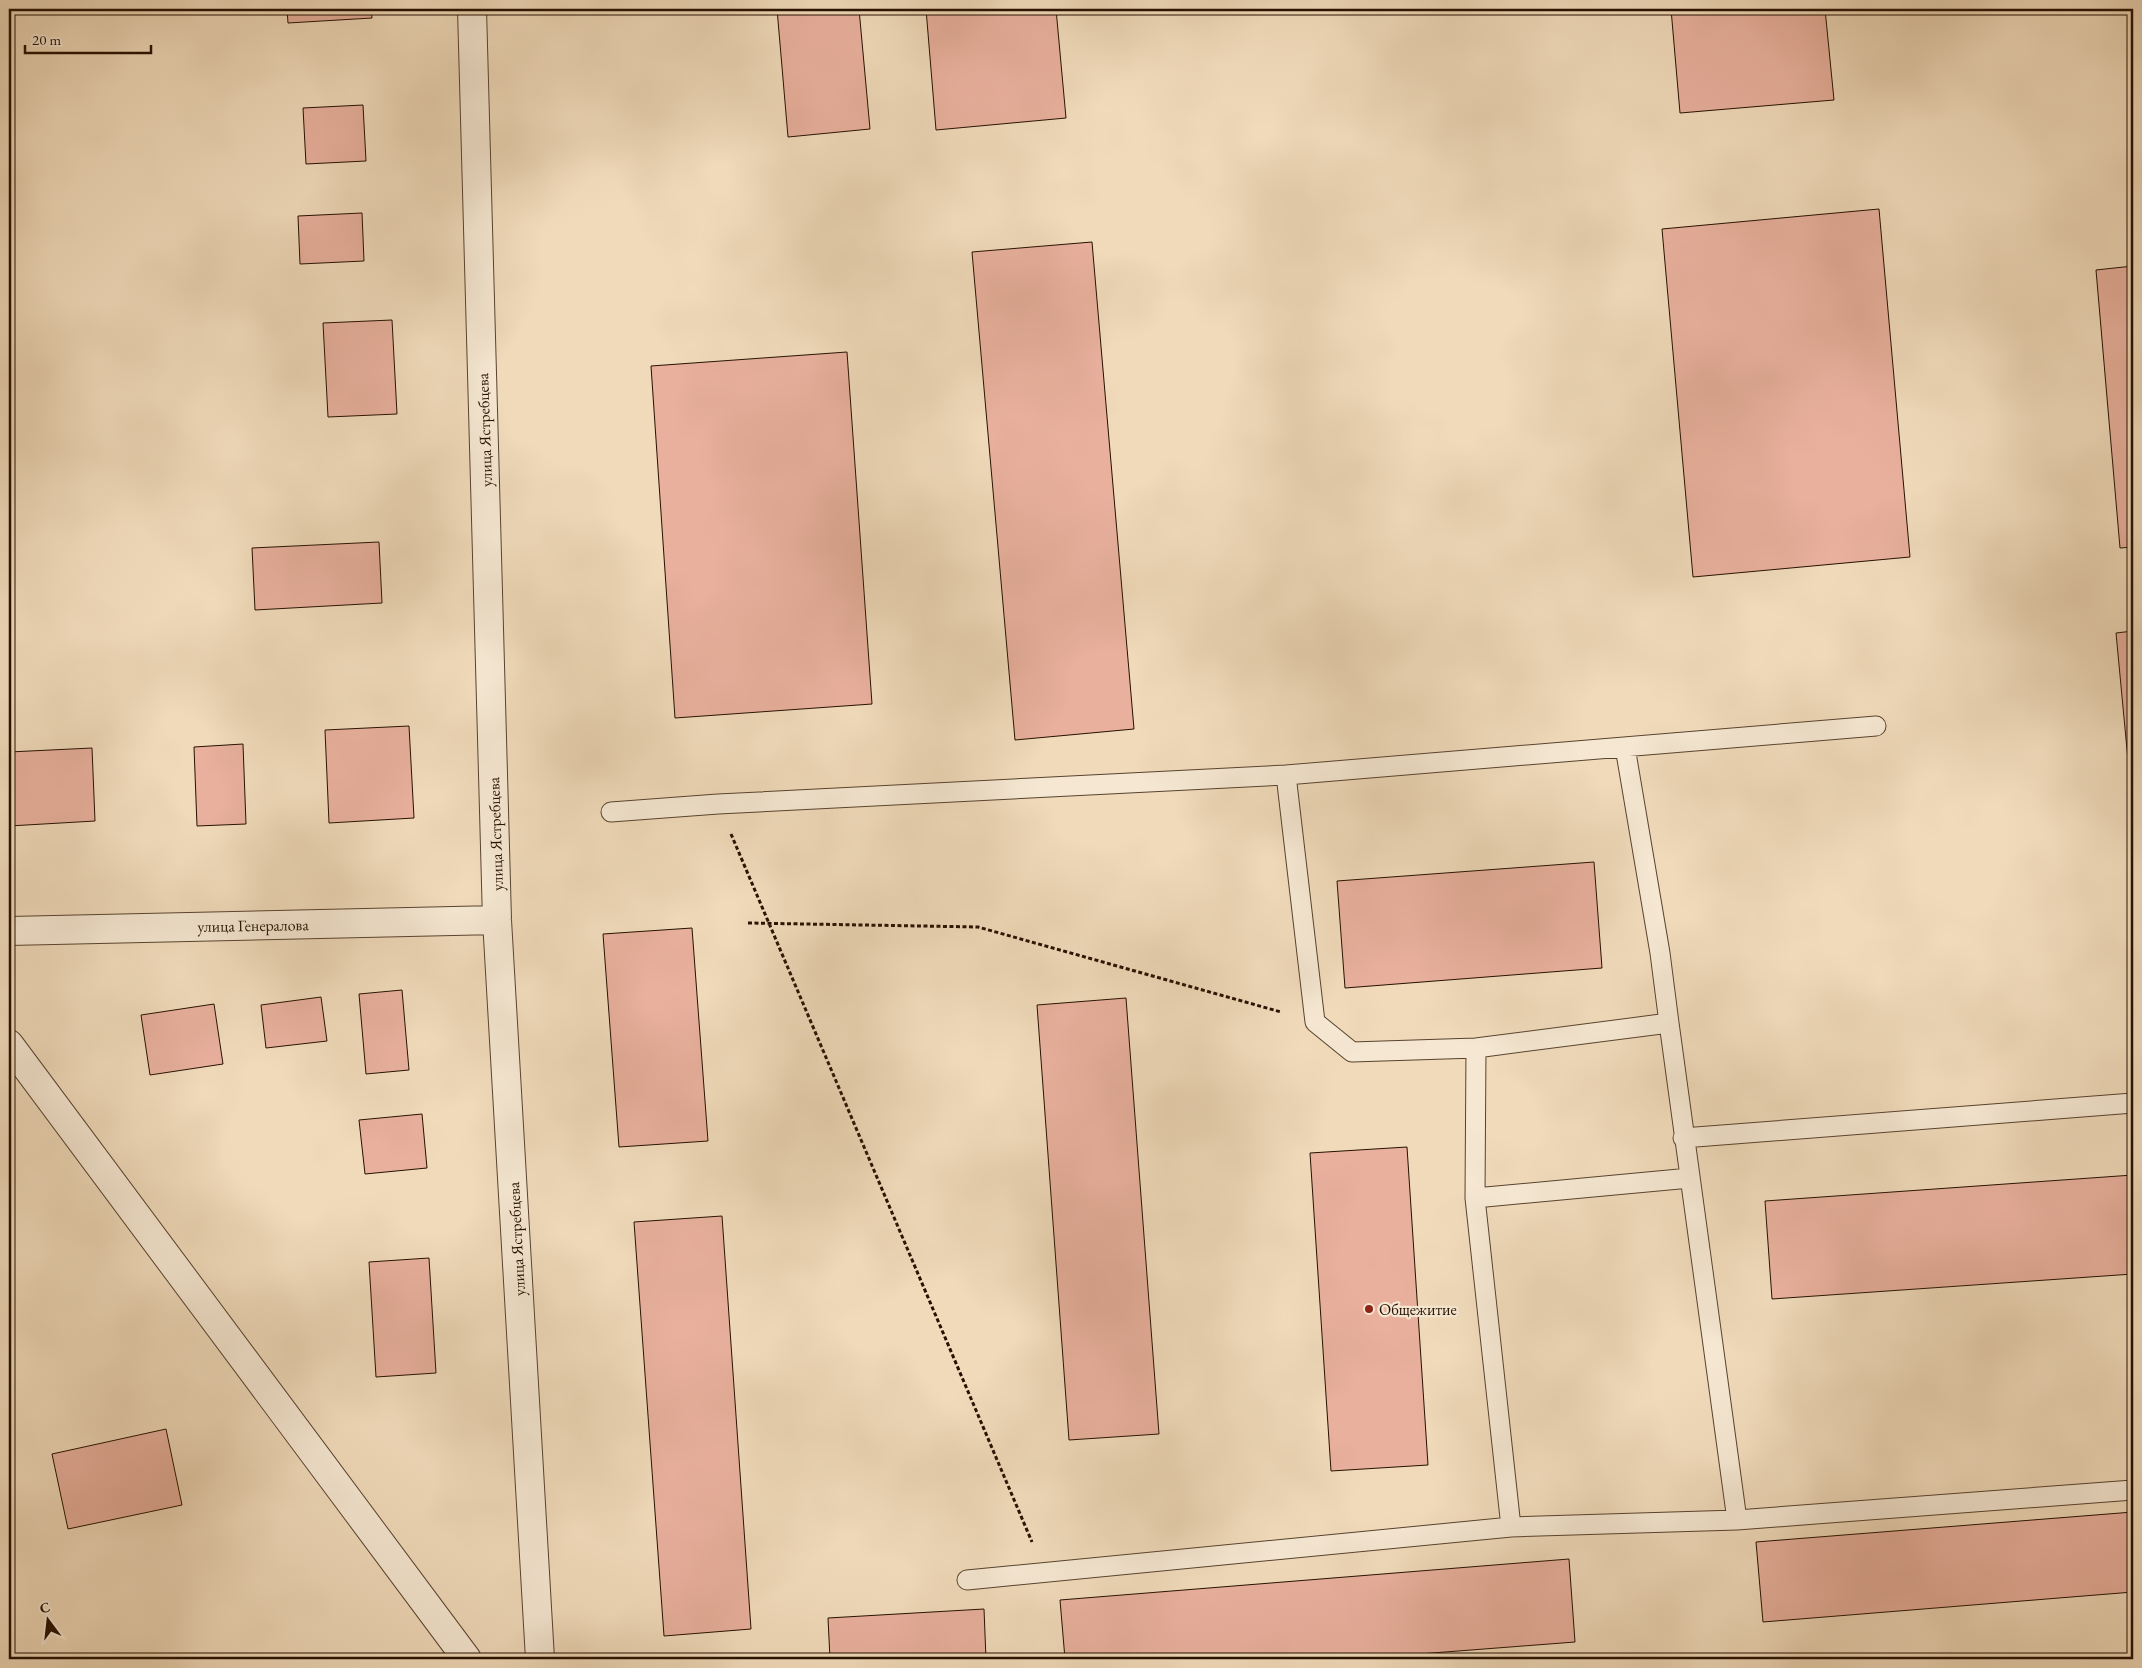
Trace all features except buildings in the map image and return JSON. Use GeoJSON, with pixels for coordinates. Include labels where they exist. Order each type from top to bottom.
{"type":"FeatureCollection","features":[{"type":"Feature","properties":{"kind":"street","name":"улица Ястребцева"},"geometry":{"type":"LineString","coordinates":[[472,9],[497,920],[540,1659]]}},
{"type":"Feature","properties":{"kind":"street","name":"улица Генералова"},"geometry":{"type":"LineString","coordinates":[[9,931],[497,920]]}},
{"type":"Feature","properties":{"kind":"street"},"geometry":{"type":"LineString","coordinates":[[9,1044],[467,1659]]}},
{"type":"Feature","properties":{"kind":"lane"},"geometry":{"type":"LineString","coordinates":[[611,812],[718,804],[1286,775],[1876,726]]}},
{"type":"Feature","properties":{"kind":"lane"},"geometry":{"type":"LineString","coordinates":[[1625,747],[1660,953],[1683,1138],[1737,1520]]}},
{"type":"Feature","properties":{"kind":"lane"},"geometry":{"type":"LineString","coordinates":[[1286,775],[1315,1022],[1352,1052],[1476,1048],[1669,1023]]}},
{"type":"Feature","properties":{"kind":"lane"},"geometry":{"type":"LineString","coordinates":[[1476,1048],[1475,1198],[1511,1527]]}},
{"type":"Feature","properties":{"kind":"lane"},"geometry":{"type":"LineString","coordinates":[[1683,1138],[2133,1103]]}},
{"type":"Feature","properties":{"kind":"lane"},"geometry":{"type":"LineString","coordinates":[[1475,1198],[1690,1178]]}},
{"type":"Feature","properties":{"kind":"lane"},"geometry":{"type":"LineString","coordinates":[[967,1580],[1511,1527],[1737,1520],[2133,1490]]}},
{"type":"Feature","properties":{"kind":"path"},"geometry":{"type":"LineString","coordinates":[[718,804],[1045,1573]]}},
{"type":"Feature","properties":{"kind":"path"},"geometry":{"type":"LineString","coordinates":[[748,923],[978,926],[1315,1022]]}},
{"type":"Feature","properties":{"kind":"place","name":"Общежитие"},"geometry":{"type":"Point","coordinates":[1369,1309]}}]}
